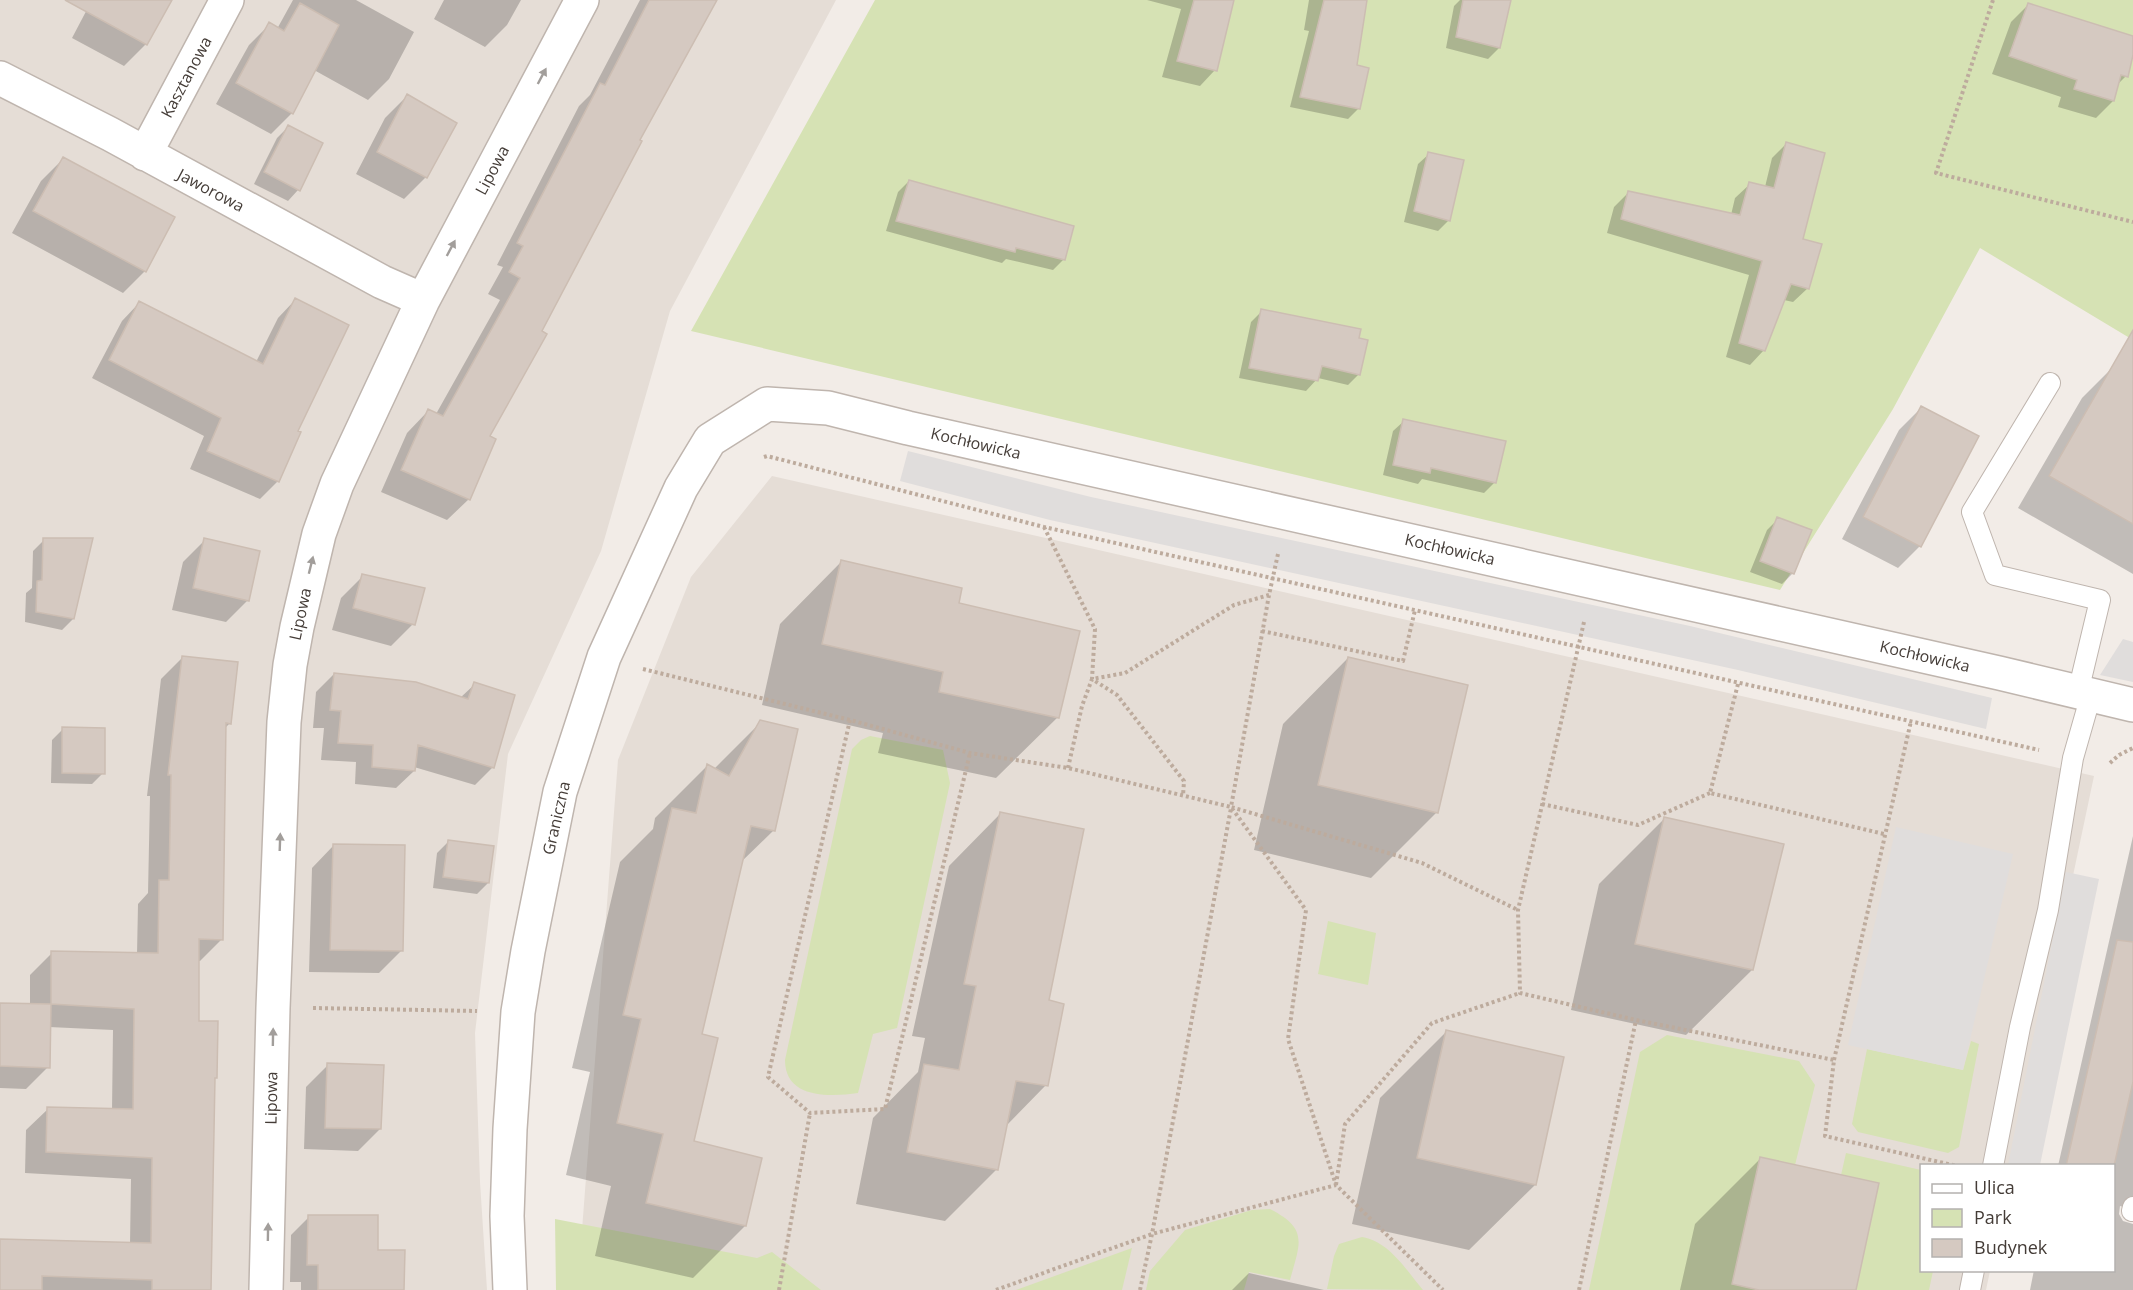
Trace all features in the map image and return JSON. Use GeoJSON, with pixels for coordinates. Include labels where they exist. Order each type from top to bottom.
{"type":"FeatureCollection","features":[{"type":"Feature","properties":{"kind":"street","name":"Kasztanowa"},"geometry":{"type":"LineString","coordinates":[[145,154],[226,0]]}},
{"type":"Feature","properties":{"kind":"street","name":"Lipowa"},"geometry":{"type":"LineString","coordinates":[[266,1290],[273,1008],[284,722],[297,627],[319,534],[337,484],[423,300],[582,0]]}},
{"type":"Feature","properties":{"kind":"street","name":"Jaworowa"},"geometry":{"type":"LineString","coordinates":[[0,78],[382,282],[423,300]]}},
{"type":"Feature","properties":{"kind":"street","name":"Kochłowicka"},"geometry":{"type":"LineString","coordinates":[[766,404],[828,408],[2133,705]]}},
{"type":"Feature","properties":{"kind":"street","name":"Graniczna"},"geometry":{"type":"LineString","coordinates":[[510,1290],[507,1216],[518,1012],[560,792],[604,657],[681,488],[710,440],[766,404]]}},
{"type":"Feature","properties":{"kind":"lane"},"geometry":{"type":"LineString","coordinates":[[1993,1164],[2020,1027],[2048,910],[2100,600],[1995,574],[1972,512],[2050,383]]}},
{"type":"Feature","properties":{"kind":"lane"},"geometry":{"type":"LineString","coordinates":[[1971,1290],[1974,1272]]}},
{"type":"Feature","properties":{"kind":"path"},"geometry":{"type":"LineString","coordinates":[[1993,0],[1936,173],[2133,222]]}},
{"type":"Feature","properties":{"kind":"path"},"geometry":{"type":"LineString","coordinates":[[757,461],[766,456],[1044,527],[2107,766],[2119,755],[2133,748]]}},
{"type":"Feature","properties":{"kind":"path"},"geometry":{"type":"LineString","coordinates":[[1140,1290],[1272,578],[1288,513]]}},
{"type":"Feature","properties":{"kind":"path"},"geometry":{"type":"LineString","coordinates":[[1044,527],[1095,629],[1092,679],[1082,706],[1068,768]]}},
{"type":"Feature","properties":{"kind":"path"},"geometry":{"type":"LineString","coordinates":[[1520,993],[1518,910],[1593,582]]}},
{"type":"Feature","properties":{"kind":"path"},"geometry":{"type":"LineString","coordinates":[[1092,679],[1125,673],[1234,605],[1269,595]]}},
{"type":"Feature","properties":{"kind":"path"},"geometry":{"type":"LineString","coordinates":[[1262,632],[1403,662],[1415,610]]}},
{"type":"Feature","properties":{"kind":"path"},"geometry":{"type":"LineString","coordinates":[[637,668],[850,720],[970,753],[1068,768],[1231,807],[1422,863],[1518,910]]}},
{"type":"Feature","properties":{"kind":"path"},"geometry":{"type":"LineString","coordinates":[[1092,679],[1117,695],[1184,781],[1183,796]]}},
{"type":"Feature","properties":{"kind":"path"},"geometry":{"type":"LineString","coordinates":[[1710,793],[1738,684]]}},
{"type":"Feature","properties":{"kind":"path"},"geometry":{"type":"LineString","coordinates":[[850,720],[768,1077],[810,1113],[885,1109],[970,753]]}},
{"type":"Feature","properties":{"kind":"path"},"geometry":{"type":"LineString","coordinates":[[1911,721],[1834,1060],[1825,1136],[1948,1164]]}},
{"type":"Feature","properties":{"kind":"path"},"geometry":{"type":"LineString","coordinates":[[1542,804],[1638,825],[1710,793],[1884,834]]}},
{"type":"Feature","properties":{"kind":"path"},"geometry":{"type":"LineString","coordinates":[[1231,807],[1306,910],[1288,1039],[1336,1185],[1443,1290]]}},
{"type":"Feature","properties":{"kind":"path"},"geometry":{"type":"LineString","coordinates":[[1336,1185],[1345,1124],[1432,1023],[1520,993],[1636,1020],[1834,1060]]}},
{"type":"Feature","properties":{"kind":"path"},"geometry":{"type":"LineString","coordinates":[[273,1008],[518,1012]]}},
{"type":"Feature","properties":{"kind":"path"},"geometry":{"type":"LineString","coordinates":[[1579,1290],[1636,1020]]}},
{"type":"Feature","properties":{"kind":"path"},"geometry":{"type":"LineString","coordinates":[[780,1290],[810,1113]]}},
{"type":"Feature","properties":{"kind":"path"},"geometry":{"type":"LineString","coordinates":[[996,1290],[1152,1234],[1336,1185]]}},
{"type":"Feature","properties":{"kind":"shaded area"},"geometry":{"type":"Polygon","coordinates":[[[0,0],[836,0],[670,311],[601,551],[508,754],[475,1033],[480,1182],[487,1290],[0,1290],[0,0]]]}},
{"type":"Feature","properties":{"kind":"shaded area"},"geometry":{"type":"Polygon","coordinates":[[[908,451],[1091,497],[1690,626],[1992,698],[1986,729],[1738,670],[1050,520],[900,481],[908,451]]]}},
{"type":"Feature","properties":{"kind":"shaded area"},"geometry":{"type":"Polygon","coordinates":[[[772,476],[2094,776],[2012,1164],[1920,1164],[1920,1272],[1990,1272],[1986,1290],[673,1290],[582,1230],[618,760],[691,577],[772,476]]]}},
{"type":"Feature","properties":{"kind":"shaded area"},"geometry":{"type":"Polygon","coordinates":[[[2123,639],[2133,642],[2133,682],[2100,675],[2123,639]]]}},
{"type":"Feature","properties":{"kind":"shaded area"},"geometry":{"type":"Polygon","coordinates":[[[1896,827],[2013,854],[1963,1070],[1848,1045],[1896,827]]]}},
{"type":"Feature","properties":{"kind":"shaded area"},"geometry":{"type":"Polygon","coordinates":[[[2066,872],[2099,879],[2040,1164],[2008,1164],[2066,872]]]}},
{"type":"Feature","properties":{"kind":"green space"},"geometry":{"type":"Polygon","coordinates":[[[875,0],[2133,0],[2133,340],[1980,248],[1893,409],[1780,590],[691,331],[875,0]]]}},
{"type":"Feature","properties":{"kind":"green space"},"geometry":{"type":"Polygon","coordinates":[[[870,736],[943,750],[950,783],[897,1028],[873,1034],[858,1093],[823,1095],[801,1089],[792,1082],[787,1073],[785,1060],[852,749],[861,740],[870,736]]]}},
{"type":"Feature","properties":{"kind":"green space"},"geometry":{"type":"Polygon","coordinates":[[[1328,921],[1376,933],[1368,985],[1318,974],[1328,921]]]}},
{"type":"Feature","properties":{"kind":"green space"},"geometry":{"type":"Polygon","coordinates":[[[1667,1035],[1799,1061],[1815,1085],[1795,1165],[1760,1157],[1732,1284],[1759,1290],[1589,1290],[1640,1052],[1667,1035]]]}},
{"type":"Feature","properties":{"kind":"green space"},"geometry":{"type":"Polygon","coordinates":[[[1971,1041],[1979,1044],[1959,1147],[1948,1153],[1858,1132],[1852,1124],[1867,1049],[1963,1070],[1971,1041]]]}},
{"type":"Feature","properties":{"kind":"green space"},"geometry":{"type":"Polygon","coordinates":[[[1846,1153],[1920,1170],[1920,1272],[1933,1272],[1929,1290],[1856,1290],[1879,1183],[1841,1175],[1846,1153]]]}},
{"type":"Feature","properties":{"kind":"green space"},"geometry":{"type":"Polygon","coordinates":[[[1270,1209],[1291,1223],[1296,1230],[1297,1256],[1290,1280],[1249,1272],[1244,1290],[1146,1290],[1150,1271],[1185,1230],[1252,1210],[1270,1209]]]}},
{"type":"Feature","properties":{"kind":"green space"},"geometry":{"type":"Polygon","coordinates":[[[555,1219],[757,1258],[772,1252],[821,1290],[556,1290],[555,1219]]]}},
{"type":"Feature","properties":{"kind":"green space"},"geometry":{"type":"Polygon","coordinates":[[[1362,1237],[1381,1244],[1404,1266],[1423,1290],[1327,1289],[1339,1244],[1362,1237]]]}},
{"type":"Feature","properties":{"kind":"green space"},"geometry":{"type":"Polygon","coordinates":[[[1132,1248],[1122,1290],[1016,1290],[1132,1248]]]}},
{"type":"Feature","properties":{"kind":"building"},"geometry":{"type":"Polygon","coordinates":[[[65,0],[172,0],[147,45],[65,0]]]}},
{"type":"Feature","properties":{"kind":"building"},"geometry":{"type":"Polygon","coordinates":[[[649,0],[717,0],[640,140],[642,141],[542,331],[547,334],[490,436],[496,439],[470,500],[401,470],[428,409],[443,416],[520,278],[509,272],[523,246],[517,243],[600,83],[605,85],[649,0]]]}},
{"type":"Feature","properties":{"kind":"building"},"geometry":{"type":"Polygon","coordinates":[[[1194,0],[1234,0],[1217,71],[1177,61],[1194,0]]]}},
{"type":"Feature","properties":{"kind":"building"},"geometry":{"type":"Polygon","coordinates":[[[1324,0],[1367,0],[1357,65],[1369,68],[1360,109],[1300,97],[1324,0]]]}},
{"type":"Feature","properties":{"kind":"building"},"geometry":{"type":"Polygon","coordinates":[[[1463,0],[1511,0],[1500,48],[1456,37],[1463,0]]]}},
{"type":"Feature","properties":{"kind":"building"},"geometry":{"type":"Polygon","coordinates":[[[300,3],[339,25],[293,114],[236,83],[269,22],[284,31],[300,3]]]}},
{"type":"Feature","properties":{"kind":"building"},"geometry":{"type":"Polygon","coordinates":[[[2028,3],[2133,36],[2133,55],[2128,77],[2121,75],[2114,101],[2074,89],[2077,80],[2009,56],[2028,3]]]}},
{"type":"Feature","properties":{"kind":"building"},"geometry":{"type":"Polygon","coordinates":[[[407,94],[457,123],[427,178],[377,152],[407,94]]]}},
{"type":"Feature","properties":{"kind":"building"},"geometry":{"type":"Polygon","coordinates":[[[288,125],[323,143],[300,191],[264,172],[288,125]]]}},
{"type":"Feature","properties":{"kind":"building"},"geometry":{"type":"Polygon","coordinates":[[[1786,142],[1825,153],[1803,239],[1822,244],[1809,289],[1791,284],[1765,351],[1739,343],[1762,261],[1621,219],[1628,191],[1740,215],[1749,182],[1774,188],[1786,142]]]}},
{"type":"Feature","properties":{"kind":"building"},"geometry":{"type":"Polygon","coordinates":[[[1428,152],[1464,160],[1450,221],[1414,211],[1428,152]]]}},
{"type":"Feature","properties":{"kind":"building"},"geometry":{"type":"Polygon","coordinates":[[[63,157],[175,217],[146,272],[33,211],[63,157]]]}},
{"type":"Feature","properties":{"kind":"building"},"geometry":{"type":"Polygon","coordinates":[[[909,180],[1074,226],[1065,260],[1016,248],[1015,252],[896,221],[909,180]]]}},
{"type":"Feature","properties":{"kind":"building"},"geometry":{"type":"Polygon","coordinates":[[[295,298],[349,325],[298,431],[301,432],[279,482],[207,451],[221,418],[109,360],[139,301],[263,364],[295,298]]]}},
{"type":"Feature","properties":{"kind":"building"},"geometry":{"type":"Polygon","coordinates":[[[1261,309],[1361,329],[1359,338],[1368,340],[1360,375],[1322,366],[1318,381],[1249,368],[1261,309]]]}},
{"type":"Feature","properties":{"kind":"building"},"geometry":{"type":"Polygon","coordinates":[[[2133,330],[2133,524],[2049,476],[2133,330]]]}},
{"type":"Feature","properties":{"kind":"building"},"geometry":{"type":"Polygon","coordinates":[[[1921,406],[1979,436],[1921,547],[1863,517],[1921,406]]]}},
{"type":"Feature","properties":{"kind":"building"},"geometry":{"type":"Polygon","coordinates":[[[1403,419],[1506,441],[1496,483],[1431,468],[1430,473],[1393,465],[1403,419]]]}},
{"type":"Feature","properties":{"kind":"building"},"geometry":{"type":"Polygon","coordinates":[[[1777,517],[1812,530],[1794,574],[1760,561],[1777,517]]]}},
{"type":"Feature","properties":{"kind":"building"},"geometry":{"type":"Polygon","coordinates":[[[43,538],[93,538],[74,619],[36,612],[37,581],[42,580],[43,538]]]}},
{"type":"Feature","properties":{"kind":"building"},"geometry":{"type":"Polygon","coordinates":[[[204,538],[260,551],[249,601],[193,588],[204,538]]]}},
{"type":"Feature","properties":{"kind":"building"},"geometry":{"type":"Polygon","coordinates":[[[841,560],[962,588],[959,603],[1080,631],[1059,718],[939,692],[943,672],[822,644],[841,560]]]}},
{"type":"Feature","properties":{"kind":"building"},"geometry":{"type":"Polygon","coordinates":[[[362,574],[425,588],[415,625],[353,608],[362,574]]]}},
{"type":"Feature","properties":{"kind":"building"},"geometry":{"type":"Polygon","coordinates":[[[182,656],[238,662],[231,724],[226,723],[223,940],[199,939],[199,1021],[218,1021],[211,1290],[152,1290],[152,1280],[42,1276],[42,1290],[0,1290],[0,1239],[151,1243],[152,1158],[46,1152],[47,1107],[133,1109],[134,1009],[51,1004],[51,951],[158,953],[159,880],[169,880],[171,775],[168,775],[182,656]]]}},
{"type":"Feature","properties":{"kind":"building"},"geometry":{"type":"Polygon","coordinates":[[[1348,657],[1468,685],[1438,813],[1318,785],[1348,657]]]}},
{"type":"Feature","properties":{"kind":"building"},"geometry":{"type":"Polygon","coordinates":[[[334,673],[416,682],[468,699],[474,682],[515,695],[494,768],[418,745],[415,771],[372,767],[373,745],[338,743],[341,711],[330,710],[334,673]]]}},
{"type":"Feature","properties":{"kind":"building"},"geometry":{"type":"Polygon","coordinates":[[[760,720],[798,729],[775,831],[751,826],[702,1034],[718,1038],[694,1141],[762,1158],[746,1226],[646,1203],[663,1134],[617,1123],[641,1019],[623,1015],[672,808],[696,813],[707,764],[729,776],[760,720]]]}},
{"type":"Feature","properties":{"kind":"building"},"geometry":{"type":"Polygon","coordinates":[[[62,727],[105,728],[105,774],[62,773],[62,727]]]}},
{"type":"Feature","properties":{"kind":"building"},"geometry":{"type":"Polygon","coordinates":[[[1000,812],[1084,829],[1049,1000],[1064,1004],[1048,1086],[1016,1081],[998,1170],[907,1152],[924,1064],[959,1070],[976,986],[964,984],[1000,812]]]}},
{"type":"Feature","properties":{"kind":"building"},"geometry":{"type":"Polygon","coordinates":[[[1664,817],[1784,844],[1753,970],[1635,944],[1664,817]]]}},
{"type":"Feature","properties":{"kind":"building"},"geometry":{"type":"Polygon","coordinates":[[[448,840],[494,846],[489,883],[443,877],[448,840]]]}},
{"type":"Feature","properties":{"kind":"building"},"geometry":{"type":"Polygon","coordinates":[[[333,844],[405,845],[403,951],[330,950],[333,844]]]}},
{"type":"Feature","properties":{"kind":"building"},"geometry":{"type":"Polygon","coordinates":[[[2117,940],[2133,942],[2133,1082],[2114,1164],[2066,1164],[2117,940]]]}},
{"type":"Feature","properties":{"kind":"building"},"geometry":{"type":"Polygon","coordinates":[[[0,1003],[51,1004],[50,1068],[0,1066],[0,1003]]]}},
{"type":"Feature","properties":{"kind":"building"},"geometry":{"type":"Polygon","coordinates":[[[1446,1030],[1564,1057],[1536,1185],[1417,1158],[1446,1030]]]}},
{"type":"Feature","properties":{"kind":"building"},"geometry":{"type":"Polygon","coordinates":[[[327,1063],[384,1065],[381,1129],[325,1128],[327,1063]]]}},
{"type":"Feature","properties":{"kind":"building"},"geometry":{"type":"Polygon","coordinates":[[[1760,1157],[1879,1183],[1856,1290],[1759,1290],[1732,1284],[1760,1157]]]}},
{"type":"Feature","properties":{"kind":"building"},"geometry":{"type":"Polygon","coordinates":[[[308,1215],[378,1215],[378,1250],[405,1250],[404,1290],[318,1290],[318,1265],[307,1265],[308,1215]]]}}]}
